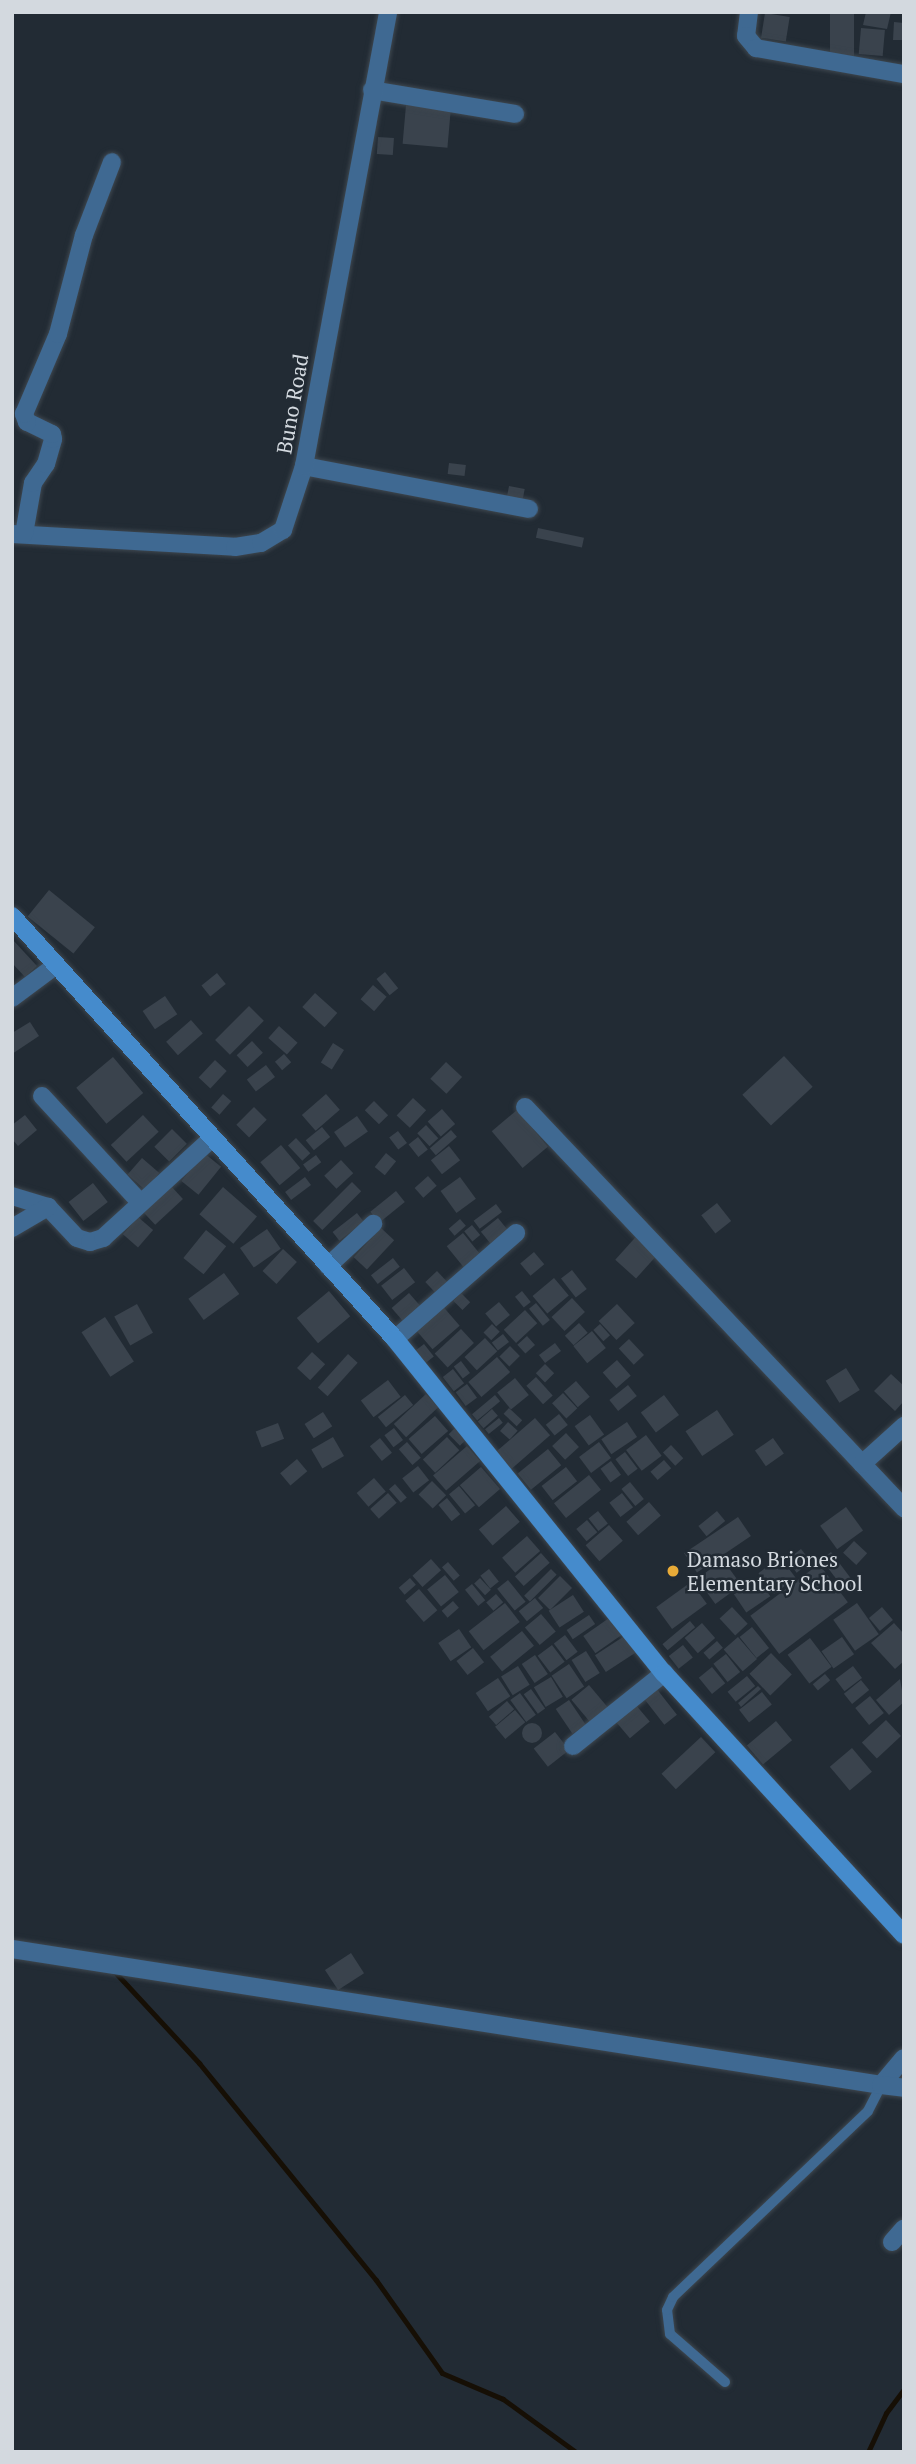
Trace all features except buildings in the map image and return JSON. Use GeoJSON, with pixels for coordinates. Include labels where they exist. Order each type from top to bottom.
{"type":"FeatureCollection","features":[{"type":"Feature","properties":{"kind":"street","name":"Buno Road"},"geometry":{"type":"LineString","coordinates":[[18,534],[235,547],[261,544],[283,530],[304,466],[388,12]]}},
{"type":"Feature","properties":{"kind":"street"},"geometry":{"type":"LineString","coordinates":[[749,12],[746,36],[756,48],[904,74]]}},
{"type":"Feature","properties":{"kind":"street"},"geometry":{"type":"LineString","coordinates":[[372,89],[515,114]]}},
{"type":"Feature","properties":{"kind":"street"},"geometry":{"type":"LineString","coordinates":[[18,534],[33,483],[46,464],[53,439],[52,434],[27,422],[24,414],[58,334],[84,235],[112,162]]}},
{"type":"Feature","properties":{"kind":"street"},"geometry":{"type":"LineString","coordinates":[[304,466],[530,509]]}},
{"type":"Feature","properties":{"kind":"street"},"geometry":{"type":"LineString","coordinates":[[12,916],[395,1339],[664,1673],[904,1935]]}},
{"type":"Feature","properties":{"kind":"street"},"geometry":{"type":"LineString","coordinates":[[12,998],[55,966]]}},
{"type":"Feature","properties":{"kind":"street"},"geometry":{"type":"LineString","coordinates":[[42,1096],[139,1201]]}},
{"type":"Feature","properties":{"kind":"street"},"geometry":{"type":"LineString","coordinates":[[525,1107],[904,1508]]}},
{"type":"Feature","properties":{"kind":"street"},"geometry":{"type":"LineString","coordinates":[[12,1196],[48,1207],[78,1238],[90,1242],[103,1238],[139,1201],[212,1138]]}},
{"type":"Feature","properties":{"kind":"street"},"geometry":{"type":"LineString","coordinates":[[12,1228],[48,1207]]}},
{"type":"Feature","properties":{"kind":"street"},"geometry":{"type":"LineString","coordinates":[[328,1266],[373,1224]]}},
{"type":"Feature","properties":{"kind":"street"},"geometry":{"type":"LineString","coordinates":[[395,1339],[516,1233]]}},
{"type":"Feature","properties":{"kind":"street"},"geometry":{"type":"LineString","coordinates":[[862,1464],[904,1426]]}},
{"type":"Feature","properties":{"kind":"street"},"geometry":{"type":"LineString","coordinates":[[573,1746],[664,1673]]}},
{"type":"Feature","properties":{"kind":"street"},"geometry":{"type":"LineString","coordinates":[[12,1949],[904,2088]]}},
{"type":"Feature","properties":{"kind":"street"},"geometry":{"type":"LineString","coordinates":[[881,2085],[904,2058]]}},
{"type":"Feature","properties":{"kind":"lane"},"geometry":{"type":"LineString","coordinates":[[725,2382],[670,2334],[667,2310],[673,2297],[867,2110],[881,2085]]}},
{"type":"Feature","properties":{"kind":"waterway"},"geometry":{"type":"LineString","coordinates":[[113,1970],[199,2063],[376,2280],[442,2373],[503,2399],[576,2452]]}},
{"type":"Feature","properties":{"kind":"waterway"},"geometry":{"type":"LineString","coordinates":[[868,2452],[886,2413],[904,2389]]}},
{"type":"Feature","properties":{"kind":"place","name":"Damaso Briones Elementary School"},"geometry":{"type":"Point","coordinates":[673,1571]}}]}
